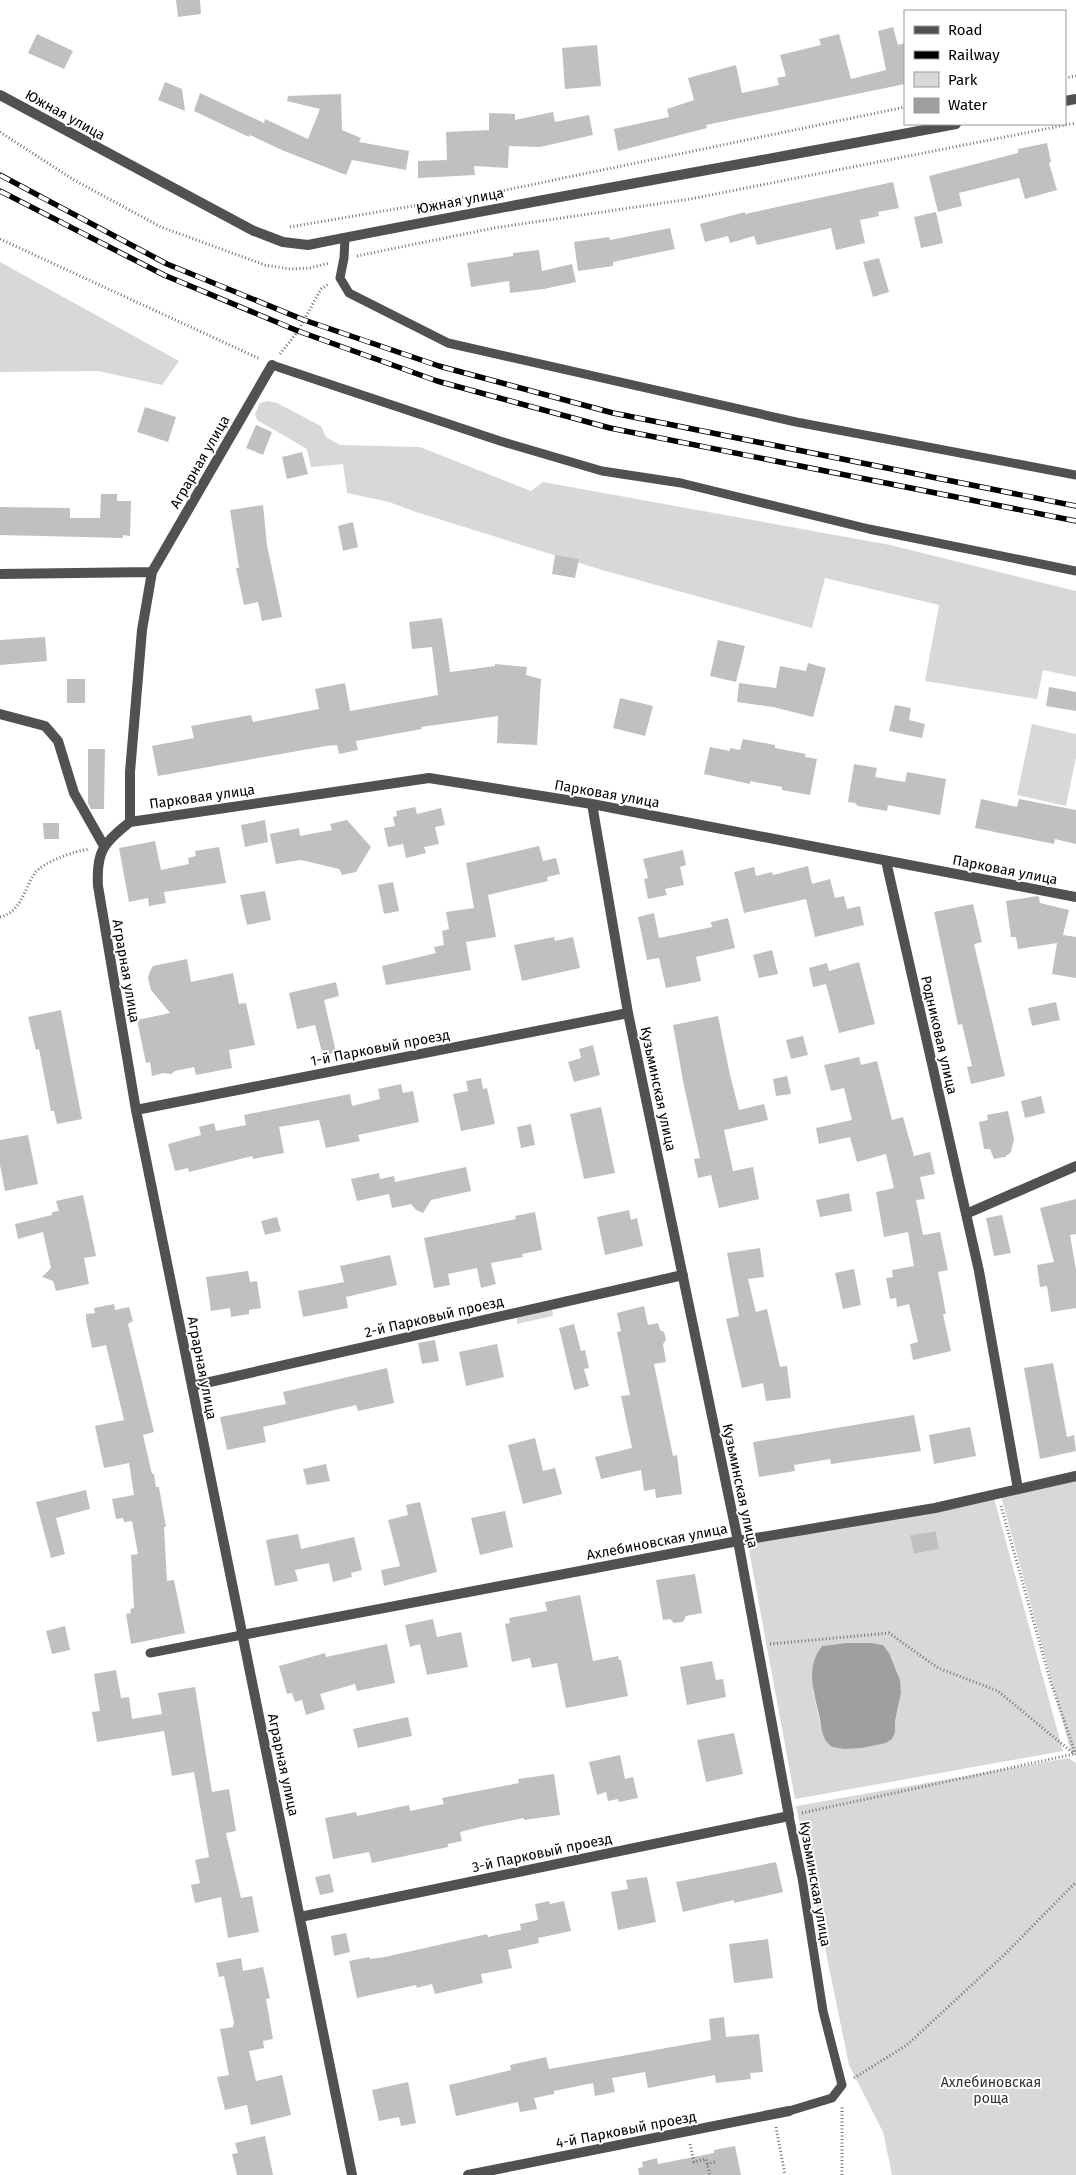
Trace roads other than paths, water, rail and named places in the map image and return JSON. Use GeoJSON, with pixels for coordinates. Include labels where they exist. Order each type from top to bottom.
{"type":"FeatureCollection","features":[{"type":"Feature","properties":{"kind":"street","name":"Южная улица"},"geometry":{"type":"LineString","coordinates":[[0,95],[254,231],[283,242],[308,245],[497,208],[731,167],[951,125]]}},
{"type":"Feature","properties":{"kind":"street","name":"Аграрная улица"},"geometry":{"type":"LineString","coordinates":[[272,364],[152,572],[142,630],[130,772],[130,822],[110,837],[104,846],[97,866],[98,886],[136,1110],[352,2175]]}},
{"type":"Feature","properties":{"kind":"street"},"geometry":{"type":"LineString","coordinates":[[0,574],[152,572]]}},
{"type":"Feature","properties":{"kind":"street"},"geometry":{"type":"LineString","coordinates":[[0,714],[45,726],[58,741],[74,792],[104,846]]}},
{"type":"Feature","properties":{"kind":"street","name":"Парковая улица"},"geometry":{"type":"LineString","coordinates":[[130,822],[429,778],[592,804],[1076,897]]}},
{"type":"Feature","properties":{"kind":"street","name":"Кузьминская улица"},"geometry":{"type":"LineString","coordinates":[[592,804],[628,1013],[738,1541],[789,1816]]}},
{"type":"Feature","properties":{"kind":"street","name":"Родниковая улица"},"geometry":{"type":"LineString","coordinates":[[886,862],[966,1214],[1018,1489]]}},
{"type":"Feature","properties":{"kind":"street","name":"1-й Парковый проезд"},"geometry":{"type":"LineString","coordinates":[[136,1110],[628,1013]]}},
{"type":"Feature","properties":{"kind":"street"},"geometry":{"type":"LineString","coordinates":[[966,1214],[1076,1166]]}},
{"type":"Feature","properties":{"kind":"street","name":"2-й Парковый проезд"},"geometry":{"type":"LineString","coordinates":[[192,1386],[683,1275]]}},
{"type":"Feature","properties":{"kind":"street","name":"Ахлебиновская улица"},"geometry":{"type":"LineString","coordinates":[[242,1635],[738,1541],[935,1508],[1076,1476]]}},
{"type":"Feature","properties":{"kind":"street","name":"3-й Парковый проезд"},"geometry":{"type":"LineString","coordinates":[[300,1917],[789,1816]]}},
{"type":"Feature","properties":{"kind":"street","name":"4-й Парковый проезд"},"geometry":{"type":"LineString","coordinates":[[468,2175],[789,2111]]}},
{"type":"Feature","properties":{"kind":"lane"},"geometry":{"type":"LineString","coordinates":[[345,238],[340,278],[348,293],[448,343],[796,422],[1076,476]]}},
{"type":"Feature","properties":{"kind":"lane"},"geometry":{"type":"LineString","coordinates":[[272,364],[500,441],[602,471],[681,483],[869,529],[1076,571]]}},
{"type":"Feature","properties":{"kind":"lane"},"geometry":{"type":"LineString","coordinates":[[150,1653],[242,1635]]}},
{"type":"Feature","properties":{"kind":"lane","name":"Кузьминская улица"},"geometry":{"type":"LineString","coordinates":[[789,1816],[802,1878],[824,2011],[842,2085],[832,2098],[789,2111]]}},
{"type":"Feature","properties":{"kind":"water"},"geometry":{"type":"Polygon","coordinates":[[[846,1643],[883,1645],[889,1653],[900,1680],[901,1693],[895,1721],[895,1733],[892,1739],[886,1743],[845,1749],[832,1747],[824,1737],[813,1688],[812,1671],[817,1654],[822,1646],[846,1643]]]}},
{"type":"Feature","properties":{"kind":"railway"},"geometry":{"type":"LineString","coordinates":[[0,175],[167,264],[304,320],[439,366],[613,413],[1076,506]]}},
{"type":"Feature","properties":{"kind":"railway"},"geometry":{"type":"LineString","coordinates":[[0,191],[164,275],[298,331],[437,381],[610,428],[1076,521]]}},
{"type":"Feature","properties":{"kind":"park label","name":"Ахлебиновская роща"},"geometry":{"type":"Point","coordinates":[991,2090]}}]}
